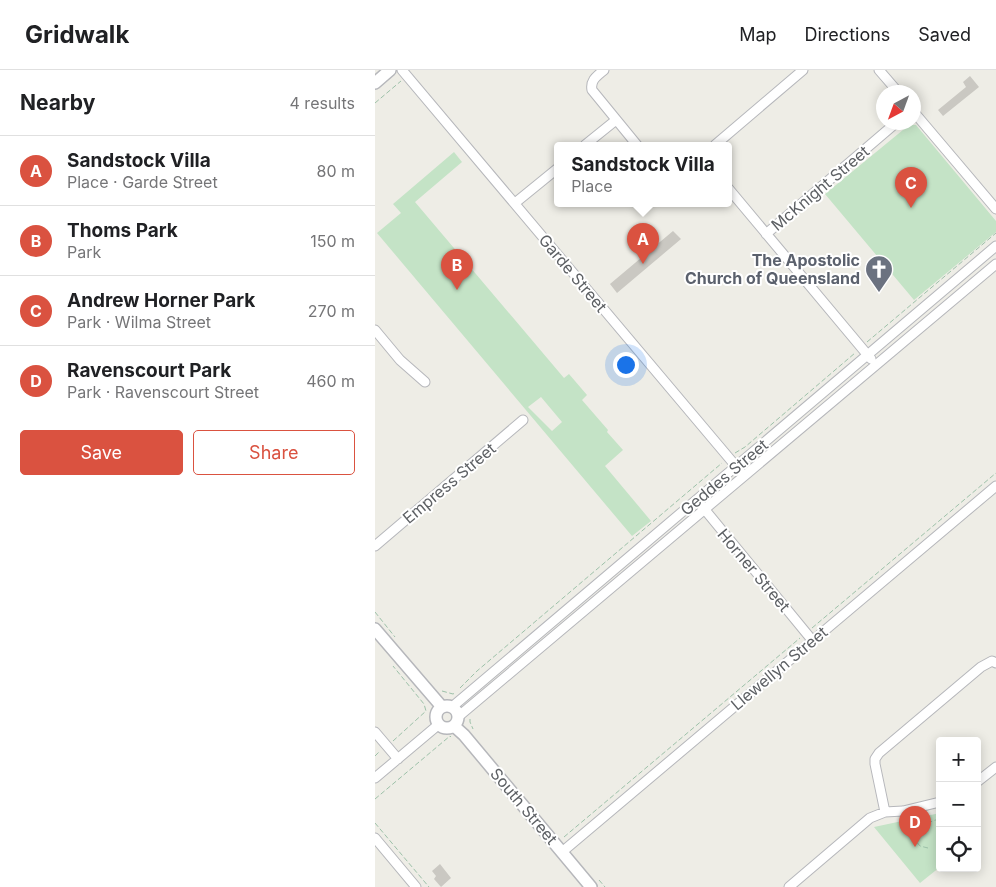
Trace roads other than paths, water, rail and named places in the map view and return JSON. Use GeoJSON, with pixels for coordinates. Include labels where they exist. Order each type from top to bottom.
{"type":"FeatureCollection","features":[{"type":"Feature","properties":{"kind":"street"},"geometry":{"type":"LineString","coordinates":[[375,83],[391,70]]}},
{"type":"Feature","properties":{"kind":"street"},"geometry":{"type":"LineString","coordinates":[[605,70],[591,84],[592,90],[634,142]]}},
{"type":"Feature","properties":{"kind":"street"},"geometry":{"type":"LineString","coordinates":[[719,142],[803,70]]}},
{"type":"Feature","properties":{"kind":"street"},"geometry":{"type":"LineString","coordinates":[[879,70],[892,85]]}},
{"type":"Feature","properties":{"kind":"street","name":"Garde Street"},"geometry":{"type":"LineString","coordinates":[[404,73],[744,476]]}},
{"type":"Feature","properties":{"kind":"street"},"geometry":{"type":"LineString","coordinates":[[589,142],[616,120]]}},
{"type":"Feature","properties":{"kind":"street"},"geometry":{"type":"LineString","coordinates":[[921,120],[996,209]]}},
{"type":"Feature","properties":{"kind":"street","name":"McKnight Street"},"geometry":{"type":"LineString","coordinates":[[766,234],[888,130]]}},
{"type":"Feature","properties":{"kind":"street"},"geometry":{"type":"LineString","coordinates":[[515,204],[554,171]]}},
{"type":"Feature","properties":{"kind":"street"},"geometry":{"type":"LineString","coordinates":[[732,193],[876,365]]}},
{"type":"Feature","properties":{"kind":"street","name":"Geddes Street"},"geometry":{"type":"LineString","coordinates":[[452,718],[548,626],[996,246]]}},
{"type":"Feature","properties":{"kind":"street","name":"Geddes Street"},"geometry":{"type":"LineString","coordinates":[[452,718],[555,634],[996,264]]}},
{"type":"Feature","properties":{"kind":"street"},"geometry":{"type":"LineString","coordinates":[[375,330],[400,360],[425,382]]}},
{"type":"Feature","properties":{"kind":"street","name":"Empress Street"},"geometry":{"type":"LineString","coordinates":[[375,546],[523,420]]}},
{"type":"Feature","properties":{"kind":"street","name":"Llewellyn Street"},"geometry":{"type":"LineString","coordinates":[[566,849],[809,636],[996,486]]}},
{"type":"Feature","properties":{"kind":"street","name":"Horner Street"},"geometry":{"type":"LineString","coordinates":[[697,500],[809,636]]}},
{"type":"Feature","properties":{"kind":"street"},"geometry":{"type":"LineString","coordinates":[[548,626],[555,634]]}},
{"type":"Feature","properties":{"kind":"street","name":"South Street"},"geometry":{"type":"LineString","coordinates":[[375,629],[452,718],[464,735],[566,849],[591,887]]}},
{"type":"Feature","properties":{"kind":"street"},"geometry":{"type":"LineString","coordinates":[[885,812],[875,764],[875,759],[879,753],[981,667],[992,662],[996,663]]}},
{"type":"Feature","properties":{"kind":"street"},"geometry":{"type":"LineString","coordinates":[[437,711],[452,718],[446,728],[438,724],[436,718],[437,711]]}},
{"type":"Feature","properties":{"kind":"street"},"geometry":{"type":"LineString","coordinates":[[375,778],[438,724]]}},
{"type":"Feature","properties":{"kind":"street"},"geometry":{"type":"LineString","coordinates":[[375,732],[398,759]]}},
{"type":"Feature","properties":{"kind":"street"},"geometry":{"type":"LineString","coordinates":[[981,779],[996,767]]}},
{"type":"Feature","properties":{"kind":"street"},"geometry":{"type":"LineString","coordinates":[[795,885],[870,818],[885,812],[903,811],[936,803]]}},
{"type":"Feature","properties":{"kind":"street"},"geometry":{"type":"LineString","coordinates":[[375,838],[416,887]]}},
{"type":"Feature","properties":{"kind":"place","name":"Andrew Horner Park"},"geometry":{"type":"Point","coordinates":[911,208]}},
{"type":"Feature","properties":{"kind":"place","name":"Sandstock Villa"},"geometry":{"type":"Point","coordinates":[643,264]}},
{"type":"Feature","properties":{"kind":"place","name":"Thoms Park"},"geometry":{"type":"Point","coordinates":[457,290]}},
{"type":"Feature","properties":{"kind":"place","name":"The Apostolic Church of Queensland"},"geometry":{"type":"Point","coordinates":[879,293]}},
{"type":"Feature","properties":{"kind":"place","name":"Ravenscourt Park"},"geometry":{"type":"Point","coordinates":[915,847]}}]}
